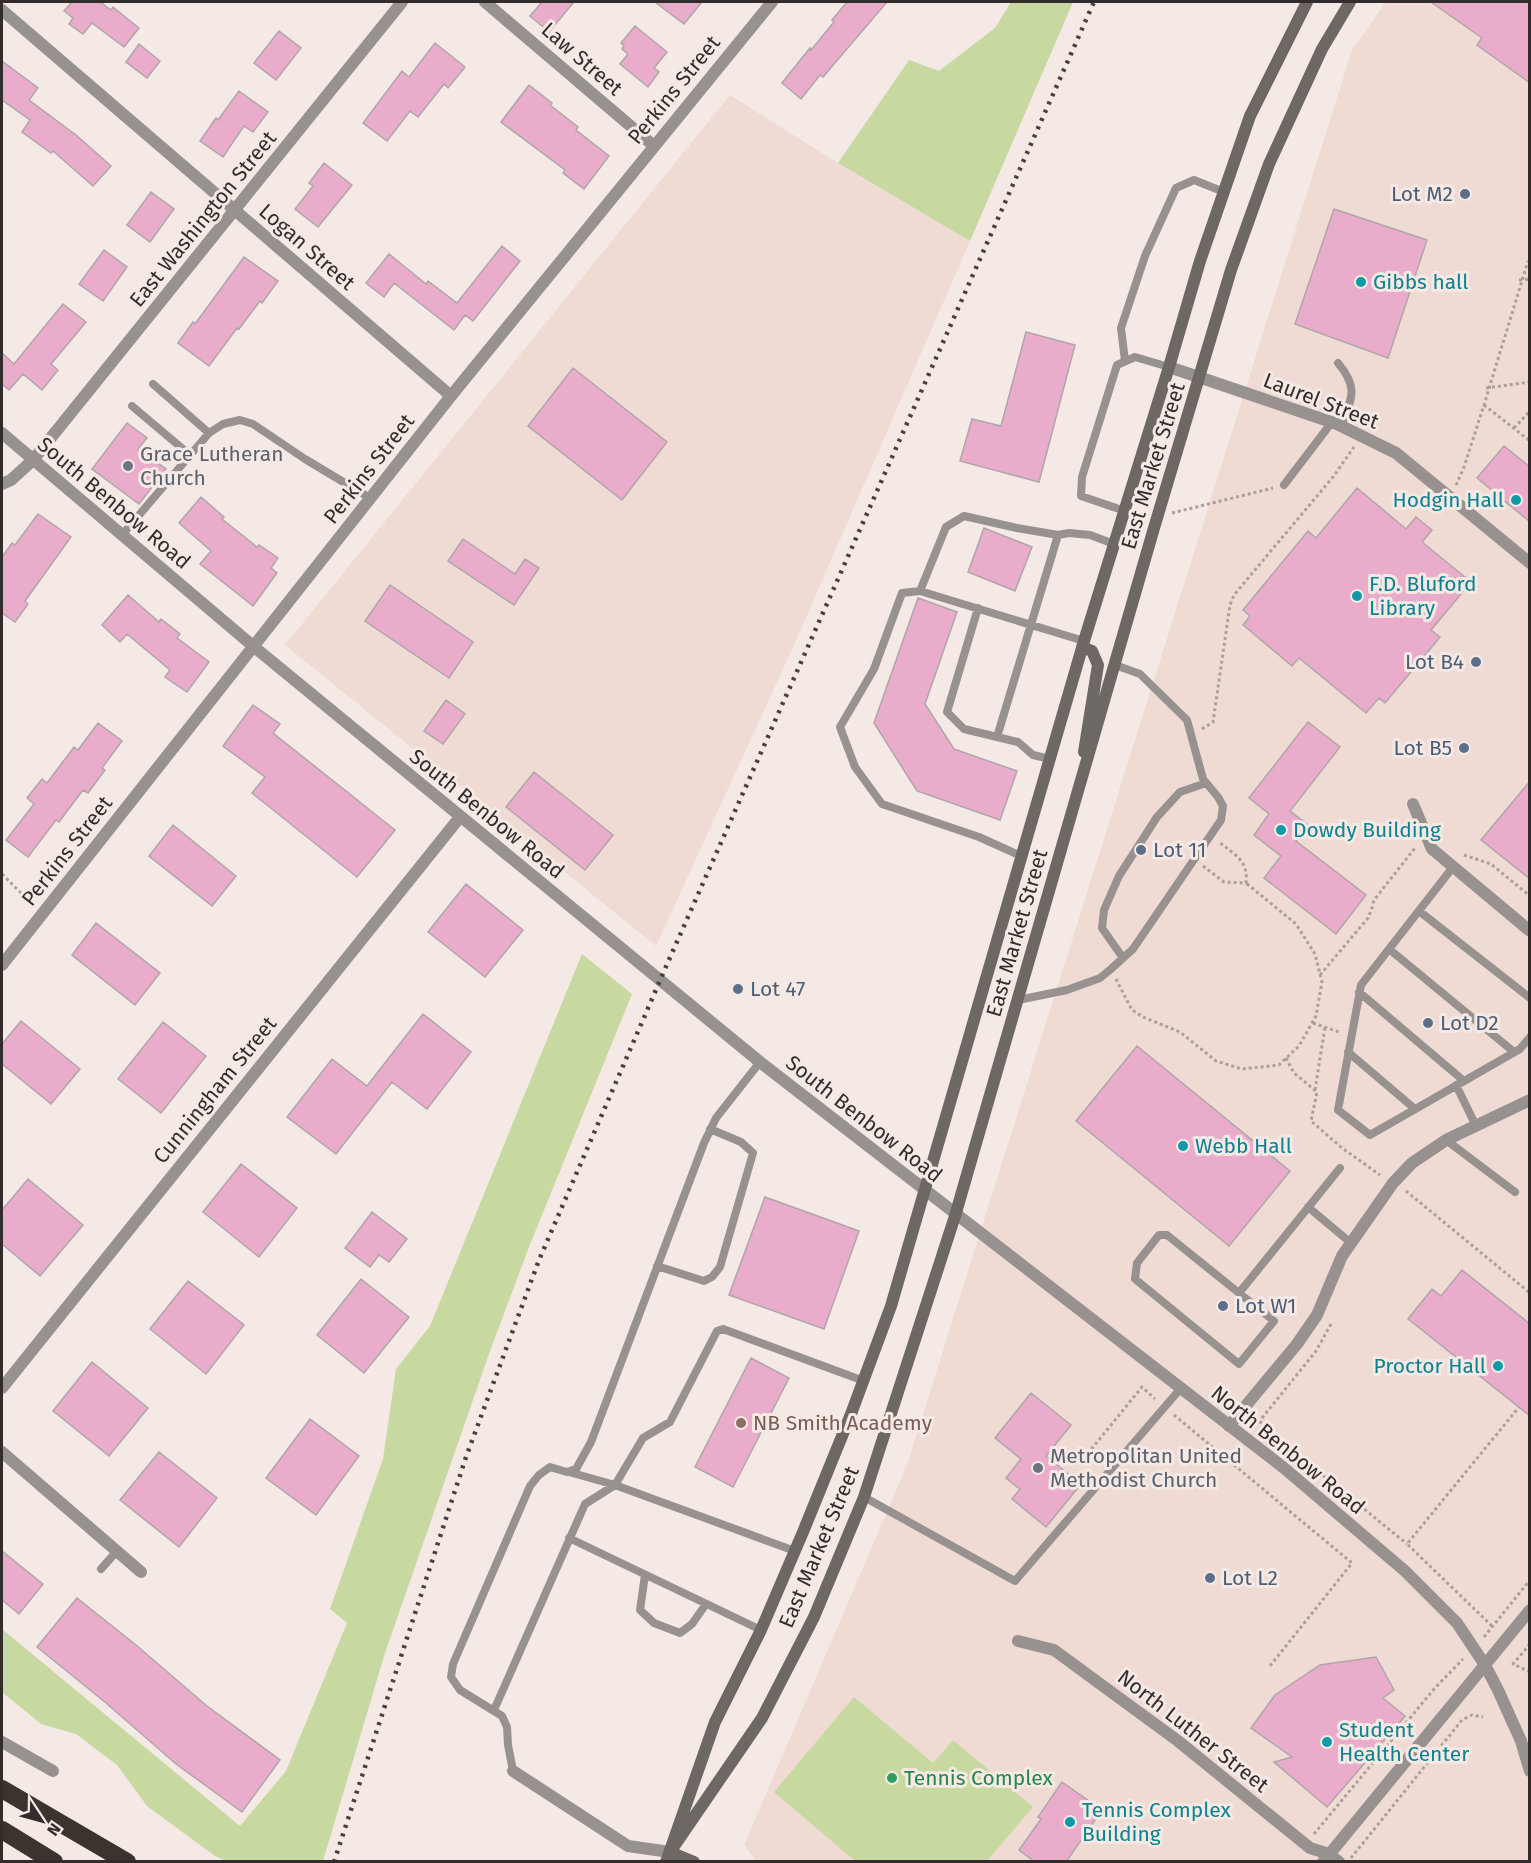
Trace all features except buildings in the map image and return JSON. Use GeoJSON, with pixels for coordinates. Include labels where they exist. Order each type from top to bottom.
{"type":"FeatureCollection","features":[{"type":"Feature","properties":{"kind":"highway"},"geometry":{"type":"LineString","coordinates":[[2,1789],[127,1862]]}},
{"type":"Feature","properties":{"kind":"highway"},"geometry":{"type":"LineString","coordinates":[[2,1830],[54,1862]]}},
{"type":"Feature","properties":{"kind":"main road","name":"East Market Street"},"geometry":{"type":"LineString","coordinates":[[668,1857],[715,1722],[795,1551],[864,1381],[891,1306],[1083,644],[1200,261],[1250,116],[1307,2]]}},
{"type":"Feature","properties":{"kind":"main road","name":"East Market Street"},"geometry":{"type":"LineString","coordinates":[[668,1857],[762,1718],[814,1617],[864,1497],[956,1216],[1157,517],[1232,270],[1269,164],[1322,49],[1350,2]]}},
{"type":"Feature","properties":{"kind":"main road"},"geometry":{"type":"LineString","coordinates":[[1077,798],[1098,665],[1092,651],[1083,644]]}},
{"type":"Feature","properties":{"kind":"main road"},"geometry":{"type":"LineString","coordinates":[[668,1857],[694,1862]]}},
{"type":"Feature","properties":{"kind":"street","name":"East Washington Street"},"geometry":{"type":"LineString","coordinates":[[2,484],[11,480],[33,460],[402,2]]}},
{"type":"Feature","properties":{"kind":"street","name":"Law Street"},"geometry":{"type":"LineString","coordinates":[[485,2],[654,146]]}},
{"type":"Feature","properties":{"kind":"street","name":"Perkins Street"},"geometry":{"type":"LineString","coordinates":[[2,965],[451,396],[772,2]]}},
{"type":"Feature","properties":{"kind":"street","name":"Logan Street"},"geometry":{"type":"LineString","coordinates":[[2,10],[451,396]]}},
{"type":"Feature","properties":{"kind":"street","name":"Laurel Street"},"geometry":{"type":"LineString","coordinates":[[1169,367],[1337,424],[1396,453],[1530,563]]}},
{"type":"Feature","properties":{"kind":"street","name":"South Benbow Road"},"geometry":{"type":"LineString","coordinates":[[2,433],[253,646],[460,817],[760,1062],[956,1216]]}},
{"type":"Feature","properties":{"kind":"street"},"geometry":{"type":"LineString","coordinates":[[1413,804],[1432,849],[1530,931]]}},
{"type":"Feature","properties":{"kind":"street","name":"Cunningham Street"},"geometry":{"type":"LineString","coordinates":[[2,1388],[460,817]]}},
{"type":"Feature","properties":{"kind":"street"},"geometry":{"type":"LineString","coordinates":[[1229,1426],[1297,1344],[1317,1315],[1342,1257],[1393,1183],[1412,1163],[1446,1140],[1530,1100]]}},
{"type":"Feature","properties":{"kind":"street","name":"North Benbow Road"},"geometry":{"type":"LineString","coordinates":[[956,1216],[1284,1468],[1405,1571],[1457,1623],[1485,1665],[1521,1741],[1530,1771]]}},
{"type":"Feature","properties":{"kind":"street"},"geometry":{"type":"LineString","coordinates":[[2,1452],[141,1572]]}},
{"type":"Feature","properties":{"kind":"street"},"geometry":{"type":"LineString","coordinates":[[1331,1859],[1530,1610]]}},
{"type":"Feature","properties":{"kind":"street","name":"North Luther Street"},"geometry":{"type":"LineString","coordinates":[[1018,1641],[1054,1650],[1178,1741],[1310,1848],[1331,1859]]}},
{"type":"Feature","properties":{"kind":"street"},"geometry":{"type":"LineString","coordinates":[[2,1742],[53,1771]]}},
{"type":"Feature","properties":{"kind":"street"},"geometry":{"type":"LineString","coordinates":[[513,1771],[628,1846],[668,1857]]}},
{"type":"Feature","properties":{"kind":"lane"},"geometry":{"type":"LineString","coordinates":[[1125,361],[1121,328],[1146,256],[1176,188],[1194,180],[1224,192]]}},
{"type":"Feature","properties":{"kind":"lane"},"geometry":{"type":"LineString","coordinates":[[1125,511],[1081,496],[1082,477],[1117,365],[1135,357],[1169,367]]}},
{"type":"Feature","properties":{"kind":"lane"},"geometry":{"type":"LineString","coordinates":[[1284,485],[1337,424],[1352,400],[1352,382],[1338,363]]}},
{"type":"Feature","properties":{"kind":"lane"},"geometry":{"type":"LineString","coordinates":[[153,384],[209,433]]}},
{"type":"Feature","properties":{"kind":"lane"},"geometry":{"type":"LineString","coordinates":[[132,406],[190,455]]}},
{"type":"Feature","properties":{"kind":"lane"},"geometry":{"type":"LineString","coordinates":[[122,535],[209,433],[223,424],[240,420],[253,424],[370,498]]}},
{"type":"Feature","properties":{"kind":"lane"},"geometry":{"type":"LineString","coordinates":[[920,591],[946,527],[964,516],[1058,535],[1069,533],[1090,535],[1114,544]]}},
{"type":"Feature","properties":{"kind":"lane"},"geometry":{"type":"LineString","coordinates":[[997,737],[1058,535]]}},
{"type":"Feature","properties":{"kind":"lane"},"geometry":{"type":"LineString","coordinates":[[1021,856],[979,837],[882,804],[855,767],[840,727],[874,669],[902,593],[920,591],[1031,625],[1083,644]]}},
{"type":"Feature","properties":{"kind":"lane"},"geometry":{"type":"LineString","coordinates":[[978,609],[947,712],[964,729],[1018,742],[1033,755],[1050,759]]}},
{"type":"Feature","properties":{"kind":"lane"},"geometry":{"type":"LineString","coordinates":[[1018,1000],[1067,990],[1100,978],[1111,969],[1133,949],[1221,820],[1223,806],[1203,779],[1188,720],[1140,674],[1115,665]]}},
{"type":"Feature","properties":{"kind":"lane"},"geometry":{"type":"LineString","coordinates":[[1123,958],[1102,928],[1104,910],[1119,876],[1158,817],[1180,792],[1206,783]]}},
{"type":"Feature","properties":{"kind":"lane"},"geometry":{"type":"LineString","coordinates":[[1453,867],[1361,985],[1338,1110],[1370,1135],[1520,1049],[1530,1037]]}},
{"type":"Feature","properties":{"kind":"lane"},"geometry":{"type":"LineString","coordinates":[[1419,911],[1530,998]]}},
{"type":"Feature","properties":{"kind":"lane"},"geometry":{"type":"LineString","coordinates":[[1389,949],[1514,1052]]}},
{"type":"Feature","properties":{"kind":"lane"},"geometry":{"type":"LineString","coordinates":[[1359,992],[1460,1083],[1476,1126]]}},
{"type":"Feature","properties":{"kind":"lane"},"geometry":{"type":"LineString","coordinates":[[1348,1052],[1415,1109]]}},
{"type":"Feature","properties":{"kind":"lane"},"geometry":{"type":"LineString","coordinates":[[567,1472],[576,1469],[591,1442],[710,1129],[760,1062]]}},
{"type":"Feature","properties":{"kind":"lane"},"geometry":{"type":"LineString","coordinates":[[657,1266],[704,1281],[712,1277],[720,1267],[753,1153],[741,1142],[710,1129]]}},
{"type":"Feature","properties":{"kind":"lane"},"geometry":{"type":"LineString","coordinates":[[1446,1140],[1515,1192]]}},
{"type":"Feature","properties":{"kind":"lane"},"geometry":{"type":"LineString","coordinates":[[1239,1293],[1340,1168]]}},
{"type":"Feature","properties":{"kind":"lane"},"geometry":{"type":"LineString","coordinates":[[1308,1207],[1351,1243]]}},
{"type":"Feature","properties":{"kind":"lane"},"geometry":{"type":"LineString","coordinates":[[1159,1235],[1167,1235],[1239,1293],[1274,1321],[1239,1364],[1135,1279],[1137,1263],[1159,1235]]}},
{"type":"Feature","properties":{"kind":"lane"},"geometry":{"type":"LineString","coordinates":[[494,1710],[585,1504],[615,1485],[643,1438],[670,1422],[717,1331],[723,1329],[864,1381]]}},
{"type":"Feature","properties":{"kind":"lane"},"geometry":{"type":"LineString","coordinates":[[864,1497],[1015,1581],[1181,1388]]}},
{"type":"Feature","properties":{"kind":"lane"},"geometry":{"type":"LineString","coordinates":[[513,1771],[507,1727],[502,1716],[460,1690],[451,1677],[453,1664],[530,1486],[539,1475],[550,1467],[615,1485],[795,1551]]}},
{"type":"Feature","properties":{"kind":"lane"},"geometry":{"type":"LineString","coordinates":[[569,1538],[760,1630]]}},
{"type":"Feature","properties":{"kind":"lane"},"geometry":{"type":"LineString","coordinates":[[101,1569],[117,1551]]}},
{"type":"Feature","properties":{"kind":"lane"},"geometry":{"type":"LineString","coordinates":[[645,1575],[640,1610],[654,1623],[680,1633],[692,1624],[706,1604]]}},
{"type":"Feature","properties":{"kind":"path"},"geometry":{"type":"LineString","coordinates":[[1450,497],[1464,467],[1485,405],[1488,388],[1528,261]]}},
{"type":"Feature","properties":{"kind":"path"},"geometry":{"type":"LineString","coordinates":[[1521,280],[1530,279]]}},
{"type":"Feature","properties":{"kind":"path"},"geometry":{"type":"LineString","coordinates":[[1488,388],[1530,382]]}},
{"type":"Feature","properties":{"kind":"path"},"geometry":{"type":"LineString","coordinates":[[1485,405],[1530,441]]}},
{"type":"Feature","properties":{"kind":"path"},"geometry":{"type":"LineString","coordinates":[[1514,428],[1530,411]]}},
{"type":"Feature","properties":{"kind":"path"},"geometry":{"type":"LineString","coordinates":[[1191,735],[1213,722],[1230,605],[1234,595],[1333,477],[1361,436]]}},
{"type":"Feature","properties":{"kind":"path"},"geometry":{"type":"LineString","coordinates":[[1157,517],[1284,485]]}},
{"type":"Feature","properties":{"kind":"path"},"geometry":{"type":"LineString","coordinates":[[1320,975],[1368,918],[1374,900],[1426,834]]}},
{"type":"Feature","properties":{"kind":"path"},"geometry":{"type":"LineString","coordinates":[[1211,835],[1239,858],[1247,873],[1246,883]]}},
{"type":"Feature","properties":{"kind":"path"},"geometry":{"type":"LineString","coordinates":[[1460,854],[1491,864],[1530,896]]}},
{"type":"Feature","properties":{"kind":"path"},"geometry":{"type":"LineString","coordinates":[[1111,969],[1132,1010],[1180,1032],[1216,1061],[1242,1069],[1279,1065],[1299,1046],[1316,1016],[1322,982],[1316,954],[1296,924],[1246,883],[1224,882],[1194,859]]}},
{"type":"Feature","properties":{"kind":"path"},"geometry":{"type":"LineString","coordinates":[[2,874],[27,902],[42,914]]}},
{"type":"Feature","properties":{"kind":"path"},"geometry":{"type":"LineString","coordinates":[[1312,1023],[1352,1036]]}},
{"type":"Feature","properties":{"kind":"path"},"geometry":{"type":"LineString","coordinates":[[1315,1090],[1325,1027]]}},
{"type":"Feature","properties":{"kind":"path"},"geometry":{"type":"LineString","coordinates":[[1401,1197],[1413,1185]]}},
{"type":"Feature","properties":{"kind":"path"},"geometry":{"type":"LineString","coordinates":[[1331,1324],[1316,1351],[1262,1418],[1260,1424],[1407,1544],[1492,1626]]}},
{"type":"Feature","properties":{"kind":"path"},"geometry":{"type":"LineString","coordinates":[[1080,1463],[1142,1388],[1352,1563],[1270,1666]]}},
{"type":"Feature","properties":{"kind":"path"},"geometry":{"type":"LineString","coordinates":[[1407,1544],[1519,1407]]}},
{"type":"Feature","properties":{"kind":"path"},"geometry":{"type":"LineString","coordinates":[[1306,1844],[1434,1689],[1455,1665],[1474,1649],[1530,1580]]}},
{"type":"Feature","properties":{"kind":"path"},"geometry":{"type":"LineString","coordinates":[[1530,1644],[1513,1664],[1530,1672]]}},
{"type":"Feature","properties":{"kind":"path"},"geometry":{"type":"LineString","coordinates":[[1348,1862],[1462,1720],[1472,1715],[1483,1718]]}},
{"type":"Feature","properties":{"kind":"shaded area"},"geometry":{"type":"Polygon","coordinates":[[[1386,2],[1529,2],[1529,1861],[757,1862],[744,1845],[907,1465],[1352,50],[1386,2]]]}},
{"type":"Feature","properties":{"kind":"shaded area"},"geometry":{"type":"Polygon","coordinates":[[[730,95],[838,163],[970,241],[794,645],[656,946],[285,645],[730,95]]]}},
{"type":"Feature","properties":{"kind":"green space"},"geometry":{"type":"Polygon","coordinates":[[[1011,2],[1073,2],[970,241],[838,163],[909,60],[939,71],[995,28],[1011,2]]]}},
{"type":"Feature","properties":{"kind":"green space"},"geometry":{"type":"Polygon","coordinates":[[[582,954],[632,994],[529,1247],[490,1351],[385,1653],[323,1861],[226,1861],[215,1856],[147,1806],[117,1765],[76,1734],[41,1724],[2,1692],[2,1629],[240,1826],[286,1771],[347,1623],[330,1609],[383,1459],[396,1369],[430,1326],[582,954]]]}},
{"type":"Feature","properties":{"kind":"green space","name":"Tennis Complex"},"geometry":{"type":"Polygon","coordinates":[[[854,1697],[933,1763],[953,1740],[1033,1807],[987,1861],[855,1861],[774,1792],[854,1697]]]}},
{"type":"Feature","properties":{"kind":"railway"},"geometry":{"type":"LineString","coordinates":[[334,1862],[466,1457],[539,1260],[668,962],[1094,2]]}},
{"type":"Feature","properties":{"kind":"place","name":"Lot M2"},"geometry":{"type":"Point","coordinates":[1465,194]}},
{"type":"Feature","properties":{"kind":"place","name":"Gibbs hall"},"geometry":{"type":"Point","coordinates":[1361,282]}},
{"type":"Feature","properties":{"kind":"place","name":"Grace Lutheran Church"},"geometry":{"type":"Point","coordinates":[128,466]}},
{"type":"Feature","properties":{"kind":"place","name":"Hodgin Hall"},"geometry":{"type":"Point","coordinates":[1516,500]}},
{"type":"Feature","properties":{"kind":"place","name":"F.D. Bluford Library"},"geometry":{"type":"Point","coordinates":[1357,596]}},
{"type":"Feature","properties":{"kind":"place","name":"Lot B4"},"geometry":{"type":"Point","coordinates":[1476,662]}},
{"type":"Feature","properties":{"kind":"place","name":"Lot B5"},"geometry":{"type":"Point","coordinates":[1464,748]}},
{"type":"Feature","properties":{"kind":"place","name":"Dowdy Building"},"geometry":{"type":"Point","coordinates":[1281,830]}},
{"type":"Feature","properties":{"kind":"place","name":"Lot 11"},"geometry":{"type":"Point","coordinates":[1141,850]}},
{"type":"Feature","properties":{"kind":"place","name":"Lot 47"},"geometry":{"type":"Point","coordinates":[738,989]}},
{"type":"Feature","properties":{"kind":"place","name":"Lot D2"},"geometry":{"type":"Point","coordinates":[1428,1023]}},
{"type":"Feature","properties":{"kind":"place","name":"Webb Hall"},"geometry":{"type":"Point","coordinates":[1183,1146]}},
{"type":"Feature","properties":{"kind":"place","name":"Lot W1"},"geometry":{"type":"Point","coordinates":[1223,1306]}},
{"type":"Feature","properties":{"kind":"place","name":"Proctor Hall"},"geometry":{"type":"Point","coordinates":[1498,1366]}},
{"type":"Feature","properties":{"kind":"place","name":"NB Smith Academy"},"geometry":{"type":"Point","coordinates":[741,1423]}},
{"type":"Feature","properties":{"kind":"place","name":"Metropolitan United Methodist Church"},"geometry":{"type":"Point","coordinates":[1038,1468]}},
{"type":"Feature","properties":{"kind":"place","name":"Lot L2"},"geometry":{"type":"Point","coordinates":[1210,1578]}},
{"type":"Feature","properties":{"kind":"place","name":"Student Health Center"},"geometry":{"type":"Point","coordinates":[1327,1742]}},
{"type":"Feature","properties":{"kind":"place","name":"Tennis Complex"},"geometry":{"type":"Point","coordinates":[892,1778]}},
{"type":"Feature","properties":{"kind":"place","name":"Tennis Complex Building"},"geometry":{"type":"Point","coordinates":[1070,1822]}}]}
